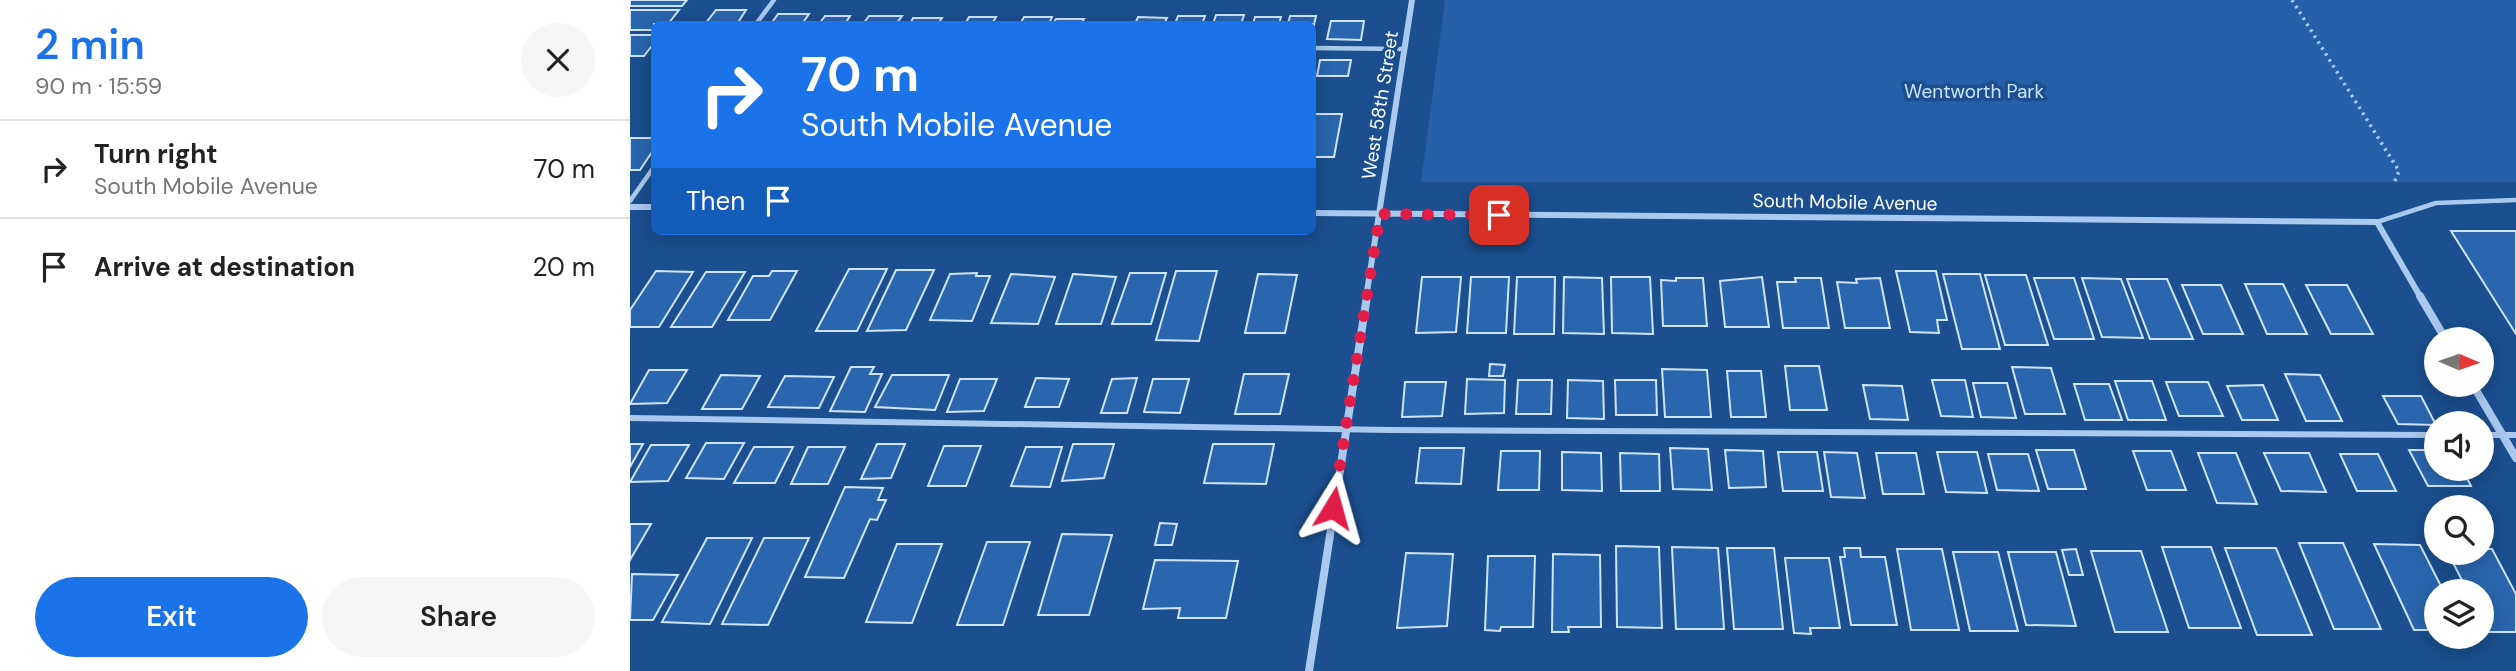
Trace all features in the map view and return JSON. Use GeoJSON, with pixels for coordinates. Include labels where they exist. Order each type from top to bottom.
{"type":"FeatureCollection","features":[{"type":"Feature","properties":{"kind":"street","name":"West 58th Street"},"geometry":{"type":"LineString","coordinates":[[1309,671],[1412,0]]}},
{"type":"Feature","properties":{"kind":"street"},"geometry":{"type":"LineString","coordinates":[[630,207],[651,207]]}},
{"type":"Feature","properties":{"kind":"street","name":"South Mobile Avenue"},"geometry":{"type":"LineString","coordinates":[[1316,213],[2377,222]]}},
{"type":"Feature","properties":{"kind":"street"},"geometry":{"type":"LineString","coordinates":[[2377,222],[2438,327]]}},
{"type":"Feature","properties":{"kind":"street"},"geometry":{"type":"LineString","coordinates":[[2480,397],[2516,458]]}},
{"type":"Feature","properties":{"kind":"lane"},"geometry":{"type":"LineString","coordinates":[[758,21],[774,0]]}},
{"type":"Feature","properties":{"kind":"lane"},"geometry":{"type":"LineString","coordinates":[[1316,48],[1405,49]]}},
{"type":"Feature","properties":{"kind":"lane"},"geometry":{"type":"LineString","coordinates":[[630,201],[651,171]]}},
{"type":"Feature","properties":{"kind":"lane"},"geometry":{"type":"LineString","coordinates":[[2377,222],[2436,204],[2516,200]]}},
{"type":"Feature","properties":{"kind":"lane"},"geometry":{"type":"LineString","coordinates":[[630,418],[1345,429],[2424,435]]}},
{"type":"Feature","properties":{"kind":"lane"},"geometry":{"type":"LineString","coordinates":[[2494,435],[2516,435]]}},
{"type":"Feature","properties":{"kind":"path"},"geometry":{"type":"LineString","coordinates":[[2292,0],[2399,171],[2394,183]]}},
{"type":"Feature","properties":{"kind":"green space","name":"Wentworth Park"},"geometry":{"type":"Polygon","coordinates":[[[1445,0],[2516,0],[2516,182],[1421,182],[1445,0]]]}},
{"type":"Feature","properties":{"kind":"building"},"geometry":{"type":"Polygon","coordinates":[[[630,0],[687,0],[682,6],[630,6],[630,0]]]}},
{"type":"Feature","properties":{"kind":"building"},"geometry":{"type":"Polygon","coordinates":[[[630,10],[679,10],[670,21],[651,21],[651,30],[630,30],[630,10]]]}},
{"type":"Feature","properties":{"kind":"building"},"geometry":{"type":"Polygon","coordinates":[[[716,10],[746,10],[739,21],[707,21],[716,10]]]}},
{"type":"Feature","properties":{"kind":"building"},"geometry":{"type":"Polygon","coordinates":[[[778,14],[809,14],[804,21],[773,21],[778,14]]]}},
{"type":"Feature","properties":{"kind":"building"},"geometry":{"type":"Polygon","coordinates":[[[1216,15],[1244,15],[1242,21],[1214,21],[1216,15]]]}},
{"type":"Feature","properties":{"kind":"building"},"geometry":{"type":"Polygon","coordinates":[[[825,16],[850,16],[847,21],[821,21],[825,16]]]}},
{"type":"Feature","properties":{"kind":"building"},"geometry":{"type":"Polygon","coordinates":[[[869,16],[902,16],[898,21],[865,21],[869,16]]]}},
{"type":"Feature","properties":{"kind":"building"},"geometry":{"type":"Polygon","coordinates":[[[1178,16],[1205,16],[1203,21],[1176,21],[1178,16]]]}},
{"type":"Feature","properties":{"kind":"building"},"geometry":{"type":"Polygon","coordinates":[[[1290,16],[1316,16],[1315,21],[1289,21],[1290,16]]]}},
{"type":"Feature","properties":{"kind":"building"},"geometry":{"type":"Polygon","coordinates":[[[969,17],[996,17],[994,21],[967,21],[969,17]]]}},
{"type":"Feature","properties":{"kind":"building"},"geometry":{"type":"Polygon","coordinates":[[[1024,17],[1052,17],[1050,21],[1022,21],[1024,17]]]}},
{"type":"Feature","properties":{"kind":"building"},"geometry":{"type":"Polygon","coordinates":[[[1138,17],[1167,18],[1166,21],[1136,21],[1138,17]]]}},
{"type":"Feature","properties":{"kind":"building"},"geometry":{"type":"Polygon","coordinates":[[[1255,17],[1281,17],[1280,21],[1254,21],[1255,17]]]}},
{"type":"Feature","properties":{"kind":"building"},"geometry":{"type":"Polygon","coordinates":[[[913,18],[942,18],[940,21],[912,21],[913,18]]]}},
{"type":"Feature","properties":{"kind":"building"},"geometry":{"type":"Polygon","coordinates":[[[1056,19],[1084,19],[1083,21],[1055,21],[1056,19]]]}},
{"type":"Feature","properties":{"kind":"building"},"geometry":{"type":"Polygon","coordinates":[[[1331,21],[1364,21],[1361,40],[1327,39],[1331,21]]]}},
{"type":"Feature","properties":{"kind":"building"},"geometry":{"type":"Polygon","coordinates":[[[630,35],[651,35],[651,47],[644,56],[630,56],[630,35]]]}},
{"type":"Feature","properties":{"kind":"building"},"geometry":{"type":"Polygon","coordinates":[[[1320,60],[1351,60],[1348,76],[1317,76],[1320,60]]]}},
{"type":"Feature","properties":{"kind":"building"},"geometry":{"type":"Polygon","coordinates":[[[1316,114],[1342,114],[1334,157],[1316,157],[1316,114]]]}},
{"type":"Feature","properties":{"kind":"building"},"geometry":{"type":"Polygon","coordinates":[[[630,138],[651,138],[651,154],[640,170],[630,170],[630,138]]]}},
{"type":"Feature","properties":{"kind":"building"},"geometry":{"type":"Polygon","coordinates":[[[2451,231],[2516,231],[2516,334],[2451,231]]]}},
{"type":"Feature","properties":{"kind":"building"},"geometry":{"type":"Polygon","coordinates":[[[849,269],[887,269],[857,331],[816,331],[849,269]]]}},
{"type":"Feature","properties":{"kind":"building"},"geometry":{"type":"Polygon","coordinates":[[[896,270],[934,270],[906,330],[867,331],[896,270]]]}},
{"type":"Feature","properties":{"kind":"building"},"geometry":{"type":"Polygon","coordinates":[[[656,271],[693,272],[659,327],[630,327],[630,310],[656,271]]]}},
{"type":"Feature","properties":{"kind":"building"},"geometry":{"type":"Polygon","coordinates":[[[772,271],[797,271],[770,320],[728,320],[753,276],[769,276],[772,271]]]}},
{"type":"Feature","properties":{"kind":"building"},"geometry":{"type":"Polygon","coordinates":[[[1176,271],[1217,271],[1199,341],[1156,340],[1176,271]]]}},
{"type":"Feature","properties":{"kind":"building"},"geometry":{"type":"Polygon","coordinates":[[[1896,271],[1936,271],[1947,320],[1937,320],[1939,333],[1910,332],[1896,271]]]}},
{"type":"Feature","properties":{"kind":"building"},"geometry":{"type":"Polygon","coordinates":[[[706,272],[745,272],[712,327],[671,327],[706,272]]]}},
{"type":"Feature","properties":{"kind":"building"},"geometry":{"type":"Polygon","coordinates":[[[977,273],[976,276],[990,276],[972,321],[930,320],[950,274],[977,273]]]}},
{"type":"Feature","properties":{"kind":"building"},"geometry":{"type":"Polygon","coordinates":[[[1130,273],[1166,273],[1151,324],[1112,324],[1130,273]]]}},
{"type":"Feature","properties":{"kind":"building"},"geometry":{"type":"Polygon","coordinates":[[[1011,274],[1055,277],[1038,324],[991,323],[1011,274]]]}},
{"type":"Feature","properties":{"kind":"building"},"geometry":{"type":"Polygon","coordinates":[[[1073,274],[1116,277],[1101,324],[1056,324],[1073,274]]]}},
{"type":"Feature","properties":{"kind":"building"},"geometry":{"type":"Polygon","coordinates":[[[1258,274],[1297,275],[1285,333],[1245,333],[1258,274]]]}},
{"type":"Feature","properties":{"kind":"building"},"geometry":{"type":"Polygon","coordinates":[[[1943,274],[1980,274],[2000,349],[1962,349],[1943,274]]]}},
{"type":"Feature","properties":{"kind":"building"},"geometry":{"type":"Polygon","coordinates":[[[1985,275],[2026,275],[2048,345],[2005,345],[1985,275]]]}},
{"type":"Feature","properties":{"kind":"building"},"geometry":{"type":"Polygon","coordinates":[[[1422,277],[1461,277],[1456,332],[1416,333],[1422,277]]]}},
{"type":"Feature","properties":{"kind":"building"},"geometry":{"type":"Polygon","coordinates":[[[1471,277],[1509,277],[1506,333],[1467,333],[1471,277]]]}},
{"type":"Feature","properties":{"kind":"building"},"geometry":{"type":"Polygon","coordinates":[[[1517,277],[1555,277],[1554,334],[1514,334],[1517,277]]]}},
{"type":"Feature","properties":{"kind":"building"},"geometry":{"type":"Polygon","coordinates":[[[1564,277],[1602,278],[1604,334],[1563,333],[1564,277]]]}},
{"type":"Feature","properties":{"kind":"building"},"geometry":{"type":"Polygon","coordinates":[[[1611,277],[1650,277],[1653,334],[1612,333],[1611,277]]]}},
{"type":"Feature","properties":{"kind":"building"},"geometry":{"type":"Polygon","coordinates":[[[1762,277],[1769,327],[1725,327],[1720,281],[1762,277]]]}},
{"type":"Feature","properties":{"kind":"building"},"geometry":{"type":"Polygon","coordinates":[[[1676,278],[1703,278],[1707,326],[1663,326],[1661,280],[1676,281],[1676,278]]]}},
{"type":"Feature","properties":{"kind":"building"},"geometry":{"type":"Polygon","coordinates":[[[1795,278],[1821,278],[1829,328],[1783,328],[1777,282],[1796,282],[1795,278]]]}},
{"type":"Feature","properties":{"kind":"building"},"geometry":{"type":"Polygon","coordinates":[[[1880,278],[1890,328],[1845,328],[1837,282],[1857,283],[1856,279],[1880,278]]]}},
{"type":"Feature","properties":{"kind":"building"},"geometry":{"type":"Polygon","coordinates":[[[2034,278],[2074,278],[2094,339],[2054,339],[2034,278]]]}},
{"type":"Feature","properties":{"kind":"building"},"geometry":{"type":"Polygon","coordinates":[[[2082,278],[2121,279],[2143,338],[2102,337],[2082,278]]]}},
{"type":"Feature","properties":{"kind":"building"},"geometry":{"type":"Polygon","coordinates":[[[2127,279],[2167,279],[2193,339],[2150,339],[2127,279]]]}},
{"type":"Feature","properties":{"kind":"building"},"geometry":{"type":"Polygon","coordinates":[[[2245,284],[2283,284],[2307,334],[2267,334],[2245,284]]]}},
{"type":"Feature","properties":{"kind":"building"},"geometry":{"type":"Polygon","coordinates":[[[2182,285],[2221,285],[2243,334],[2203,334],[2182,285]]]}},
{"type":"Feature","properties":{"kind":"building"},"geometry":{"type":"Polygon","coordinates":[[[2306,285],[2347,285],[2373,334],[2331,334],[2306,285]]]}},
{"type":"Feature","properties":{"kind":"building"},"geometry":{"type":"Polygon","coordinates":[[[1490,364],[1505,365],[1503,376],[1489,376],[1490,364]]]}},
{"type":"Feature","properties":{"kind":"building"},"geometry":{"type":"Polygon","coordinates":[[[1785,366],[1819,366],[1827,410],[1790,410],[1785,366]]]}},
{"type":"Feature","properties":{"kind":"building"},"geometry":{"type":"Polygon","coordinates":[[[851,367],[874,367],[870,374],[882,374],[865,412],[830,411],[851,367]]]}},
{"type":"Feature","properties":{"kind":"building"},"geometry":{"type":"Polygon","coordinates":[[[2012,367],[2051,368],[2065,414],[2025,414],[2012,367]]]}},
{"type":"Feature","properties":{"kind":"building"},"geometry":{"type":"Polygon","coordinates":[[[1662,369],[1707,370],[1711,417],[1665,417],[1662,369]]]}},
{"type":"Feature","properties":{"kind":"building"},"geometry":{"type":"Polygon","coordinates":[[[649,370],[687,370],[667,403],[630,404],[649,370]]]}},
{"type":"Feature","properties":{"kind":"building"},"geometry":{"type":"Polygon","coordinates":[[[1727,371],[1761,371],[1766,417],[1731,417],[1727,371]]]}},
{"type":"Feature","properties":{"kind":"building"},"geometry":{"type":"Polygon","coordinates":[[[1244,374],[1289,374],[1280,414],[1235,414],[1244,374]]]}},
{"type":"Feature","properties":{"kind":"building"},"geometry":{"type":"Polygon","coordinates":[[[2285,374],[2320,375],[2342,421],[2306,421],[2285,374]]]}},
{"type":"Feature","properties":{"kind":"building"},"geometry":{"type":"Polygon","coordinates":[[[721,375],[760,376],[742,409],[702,409],[721,375]]]}},
{"type":"Feature","properties":{"kind":"building"},"geometry":{"type":"Polygon","coordinates":[[[892,375],[949,375],[935,410],[875,407],[892,375]]]}},
{"type":"Feature","properties":{"kind":"building"},"geometry":{"type":"Polygon","coordinates":[[[785,376],[834,377],[819,408],[768,407],[785,376]]]}},
{"type":"Feature","properties":{"kind":"building"},"geometry":{"type":"Polygon","coordinates":[[[1036,378],[1069,379],[1059,407],[1025,407],[1036,378]]]}},
{"type":"Feature","properties":{"kind":"building"},"geometry":{"type":"Polygon","coordinates":[[[1137,378],[1127,413],[1101,413],[1112,379],[1137,378]]]}},
{"type":"Feature","properties":{"kind":"building"},"geometry":{"type":"Polygon","coordinates":[[[960,379],[997,379],[984,411],[947,412],[960,379]]]}},
{"type":"Feature","properties":{"kind":"building"},"geometry":{"type":"Polygon","coordinates":[[[1153,379],[1189,379],[1180,413],[1144,412],[1153,379]]]}},
{"type":"Feature","properties":{"kind":"building"},"geometry":{"type":"Polygon","coordinates":[[[1467,379],[1505,380],[1504,413],[1465,414],[1467,379]]]}},
{"type":"Feature","properties":{"kind":"building"},"geometry":{"type":"Polygon","coordinates":[[[1518,380],[1552,380],[1551,414],[1516,414],[1518,380]]]}},
{"type":"Feature","properties":{"kind":"building"},"geometry":{"type":"Polygon","coordinates":[[[1568,380],[1603,381],[1604,419],[1567,418],[1568,380]]]}},
{"type":"Feature","properties":{"kind":"building"},"geometry":{"type":"Polygon","coordinates":[[[1615,380],[1656,380],[1657,415],[1616,415],[1615,380]]]}},
{"type":"Feature","properties":{"kind":"building"},"geometry":{"type":"Polygon","coordinates":[[[1932,380],[1965,380],[1973,417],[1941,416],[1932,380]]]}},
{"type":"Feature","properties":{"kind":"building"},"geometry":{"type":"Polygon","coordinates":[[[2115,381],[2152,381],[2166,420],[2128,420],[2115,381]]]}},
{"type":"Feature","properties":{"kind":"building"},"geometry":{"type":"Polygon","coordinates":[[[1405,382],[1446,382],[1442,416],[1402,417],[1405,382]]]}},
{"type":"Feature","properties":{"kind":"building"},"geometry":{"type":"Polygon","coordinates":[[[2166,382],[2208,382],[2223,416],[2179,416],[2166,382]]]}},
{"type":"Feature","properties":{"kind":"building"},"geometry":{"type":"Polygon","coordinates":[[[1973,383],[2007,383],[2016,418],[1981,417],[1973,383]]]}},
{"type":"Feature","properties":{"kind":"building"},"geometry":{"type":"Polygon","coordinates":[[[2074,384],[2109,384],[2122,420],[2085,420],[2074,384]]]}},
{"type":"Feature","properties":{"kind":"building"},"geometry":{"type":"Polygon","coordinates":[[[1863,385],[1902,386],[1908,420],[1870,419],[1863,385]]]}},
{"type":"Feature","properties":{"kind":"building"},"geometry":{"type":"Polygon","coordinates":[[[2263,385],[2278,420],[2242,420],[2227,386],[2263,385]]]}},
{"type":"Feature","properties":{"kind":"building"},"geometry":{"type":"Polygon","coordinates":[[[2383,396],[2421,396],[2429,411],[2424,411],[2424,425],[2398,424],[2383,396]]]}},
{"type":"Feature","properties":{"kind":"building"},"geometry":{"type":"Polygon","coordinates":[[[706,443],[744,443],[724,479],[686,478],[706,443]]]}},
{"type":"Feature","properties":{"kind":"building"},"geometry":{"type":"Polygon","coordinates":[[[630,444],[643,444],[630,467],[630,444]]]}},
{"type":"Feature","properties":{"kind":"building"},"geometry":{"type":"Polygon","coordinates":[[[877,444],[905,444],[891,478],[861,479],[877,444]]]}},
{"type":"Feature","properties":{"kind":"building"},"geometry":{"type":"Polygon","coordinates":[[[1073,444],[1114,444],[1104,478],[1062,481],[1073,444]]]}},
{"type":"Feature","properties":{"kind":"building"},"geometry":{"type":"Polygon","coordinates":[[[1213,444],[1274,444],[1266,484],[1204,483],[1213,444]]]}},
{"type":"Feature","properties":{"kind":"building"},"geometry":{"type":"Polygon","coordinates":[[[651,445],[689,445],[668,481],[630,482],[651,445]]]}},
{"type":"Feature","properties":{"kind":"building"},"geometry":{"type":"Polygon","coordinates":[[[944,446],[981,446],[966,486],[928,486],[944,446]]]}},
{"type":"Feature","properties":{"kind":"building"},"geometry":{"type":"Polygon","coordinates":[[[754,447],[793,447],[775,483],[734,483],[754,447]]]}},
{"type":"Feature","properties":{"kind":"building"},"geometry":{"type":"Polygon","coordinates":[[[808,447],[845,447],[828,484],[791,484],[808,447]]]}},
{"type":"Feature","properties":{"kind":"building"},"geometry":{"type":"Polygon","coordinates":[[[1026,447],[1062,447],[1050,487],[1011,486],[1026,447]]]}},
{"type":"Feature","properties":{"kind":"building"},"geometry":{"type":"Polygon","coordinates":[[[1420,448],[1464,448],[1461,484],[1416,483],[1420,448]]]}},
{"type":"Feature","properties":{"kind":"building"},"geometry":{"type":"Polygon","coordinates":[[[1670,448],[1708,449],[1712,490],[1673,489],[1670,448]]]}},
{"type":"Feature","properties":{"kind":"building"},"geometry":{"type":"Polygon","coordinates":[[[1725,450],[1763,451],[1766,487],[1729,488],[1725,450]]]}},
{"type":"Feature","properties":{"kind":"building"},"geometry":{"type":"Polygon","coordinates":[[[2036,450],[2074,450],[2086,489],[2048,489],[2036,450]]]}},
{"type":"Feature","properties":{"kind":"building"},"geometry":{"type":"Polygon","coordinates":[[[2409,450],[2424,450],[2424,478],[2409,450]]]}},
{"type":"Feature","properties":{"kind":"building"},"geometry":{"type":"Polygon","coordinates":[[[1501,451],[1540,451],[1539,490],[1498,490],[1501,451]]]}},
{"type":"Feature","properties":{"kind":"building"},"geometry":{"type":"Polygon","coordinates":[[[2133,451],[2171,451],[2186,490],[2147,490],[2133,451]]]}},
{"type":"Feature","properties":{"kind":"building"},"geometry":{"type":"Polygon","coordinates":[[[1562,452],[1601,453],[1602,491],[1562,490],[1562,452]]]}},
{"type":"Feature","properties":{"kind":"building"},"geometry":{"type":"Polygon","coordinates":[[[1778,452],[1817,452],[1823,491],[1783,491],[1778,452]]]}},
{"type":"Feature","properties":{"kind":"building"},"geometry":{"type":"Polygon","coordinates":[[[1824,452],[1857,453],[1865,498],[1831,497],[1824,452]]]}},
{"type":"Feature","properties":{"kind":"building"},"geometry":{"type":"Polygon","coordinates":[[[1937,452],[1977,452],[1987,493],[1946,492],[1937,452]]]}},
{"type":"Feature","properties":{"kind":"building"},"geometry":{"type":"Polygon","coordinates":[[[1620,453],[1659,454],[1660,491],[1621,491],[1620,453]]]}},
{"type":"Feature","properties":{"kind":"building"},"geometry":{"type":"Polygon","coordinates":[[[1876,453],[1916,453],[1924,494],[1883,494],[1876,453]]]}},
{"type":"Feature","properties":{"kind":"building"},"geometry":{"type":"Polygon","coordinates":[[[2198,453],[2236,453],[2257,504],[2217,503],[2198,453]]]}},
{"type":"Feature","properties":{"kind":"building"},"geometry":{"type":"Polygon","coordinates":[[[2264,453],[2309,453],[2326,492],[2281,491],[2264,453]]]}},
{"type":"Feature","properties":{"kind":"building"},"geometry":{"type":"Polygon","coordinates":[[[1988,454],[2028,454],[2039,491],[1997,490],[1988,454]]]}},
{"type":"Feature","properties":{"kind":"building"},"geometry":{"type":"Polygon","coordinates":[[[2340,454],[2378,454],[2396,491],[2357,491],[2340,454]]]}},
{"type":"Feature","properties":{"kind":"building"},"geometry":{"type":"Polygon","coordinates":[[[2425,481],[2468,481],[2471,486],[2428,486],[2425,481]]]}},
{"type":"Feature","properties":{"kind":"building"},"geometry":{"type":"Polygon","coordinates":[[[845,487],[883,488],[878,500],[886,500],[877,520],[870,519],[844,578],[805,577],[845,487]]]}},
{"type":"Feature","properties":{"kind":"building"},"geometry":{"type":"Polygon","coordinates":[[[1160,523],[1177,524],[1172,545],[1155,545],[1160,523]]]}},
{"type":"Feature","properties":{"kind":"building"},"geometry":{"type":"Polygon","coordinates":[[[630,524],[651,524],[630,560],[630,524]]]}},
{"type":"Feature","properties":{"kind":"building"},"geometry":{"type":"Polygon","coordinates":[[[1062,534],[1112,535],[1089,615],[1038,615],[1062,534]]]}},
{"type":"Feature","properties":{"kind":"building"},"geometry":{"type":"Polygon","coordinates":[[[707,538],[752,538],[710,624],[662,622],[707,538]]]}},
{"type":"Feature","properties":{"kind":"building"},"geometry":{"type":"Polygon","coordinates":[[[764,538],[809,538],[768,625],[722,624],[764,538]]]}},
{"type":"Feature","properties":{"kind":"building"},"geometry":{"type":"Polygon","coordinates":[[[987,542],[1030,542],[1003,625],[957,625],[987,542]]]}},
{"type":"Feature","properties":{"kind":"building"},"geometry":{"type":"Polygon","coordinates":[[[2299,543],[2343,543],[2381,629],[2334,629],[2299,543]]]}},
{"type":"Feature","properties":{"kind":"building"},"geometry":{"type":"Polygon","coordinates":[[[897,544],[942,544],[912,623],[866,622],[897,544]]]}},
{"type":"Feature","properties":{"kind":"building"},"geometry":{"type":"Polygon","coordinates":[[[2374,544],[2420,545],[2424,553],[2424,565],[2430,565],[2437,579],[2424,579],[2424,630],[2414,630],[2374,544]]]}},
{"type":"Feature","properties":{"kind":"building"},"geometry":{"type":"Polygon","coordinates":[[[1616,546],[1659,547],[1662,628],[1617,627],[1616,546]]]}},
{"type":"Feature","properties":{"kind":"building"},"geometry":{"type":"Polygon","coordinates":[[[1672,547],[1718,548],[1724,629],[1676,629],[1672,547]]]}},
{"type":"Feature","properties":{"kind":"building"},"geometry":{"type":"Polygon","coordinates":[[[2162,547],[2211,547],[2241,628],[2189,628],[2162,547]]]}},
{"type":"Feature","properties":{"kind":"building"},"geometry":{"type":"Polygon","coordinates":[[[1727,548],[1774,548],[1783,629],[1734,629],[1727,548]]]}},
{"type":"Feature","properties":{"kind":"building"},"geometry":{"type":"Polygon","coordinates":[[[1844,548],[1860,548],[1861,557],[1885,557],[1897,625],[1851,625],[1840,557],[1845,557],[1844,548]]]}},
{"type":"Feature","properties":{"kind":"building"},"geometry":{"type":"Polygon","coordinates":[[[2225,548],[2276,548],[2312,635],[2257,635],[2225,548]]]}},
{"type":"Feature","properties":{"kind":"building"},"geometry":{"type":"Polygon","coordinates":[[[1897,549],[1942,549],[1959,630],[1911,630],[1897,549]]]}},
{"type":"Feature","properties":{"kind":"building"},"geometry":{"type":"Polygon","coordinates":[[[2076,549],[2083,575],[2069,575],[2062,550],[2076,549]]]}},
{"type":"Feature","properties":{"kind":"building"},"geometry":{"type":"Polygon","coordinates":[[[2091,551],[2141,551],[2168,632],[2115,632],[2091,551]]]}},
{"type":"Feature","properties":{"kind":"building"},"geometry":{"type":"Polygon","coordinates":[[[1953,552],[1998,552],[2018,631],[1970,631],[1953,552]]]}},
{"type":"Feature","properties":{"kind":"building"},"geometry":{"type":"Polygon","coordinates":[[[2008,552],[2056,552],[2076,626],[2026,625],[2008,552]]]}},
{"type":"Feature","properties":{"kind":"building"},"geometry":{"type":"Polygon","coordinates":[[[1406,553],[1453,554],[1447,626],[1397,628],[1406,553]]]}},
{"type":"Feature","properties":{"kind":"building"},"geometry":{"type":"Polygon","coordinates":[[[2494,553],[2516,594],[2516,632],[2494,632],[2494,579],[2461,579],[2454,565],[2494,565],[2494,553]]]}},
{"type":"Feature","properties":{"kind":"building"},"geometry":{"type":"Polygon","coordinates":[[[1553,554],[1600,555],[1601,627],[1568,627],[1569,632],[1552,632],[1553,554]]]}},
{"type":"Feature","properties":{"kind":"building"},"geometry":{"type":"Polygon","coordinates":[[[1488,556],[1535,556],[1533,627],[1485,630],[1488,556]]]}},
{"type":"Feature","properties":{"kind":"building"},"geometry":{"type":"Polygon","coordinates":[[[1785,558],[1829,558],[1840,628],[1810,628],[1811,634],[1794,633],[1785,558]]]}},
{"type":"Feature","properties":{"kind":"building"},"geometry":{"type":"Polygon","coordinates":[[[1155,560],[1238,561],[1226,618],[1178,618],[1180,608],[1143,609],[1155,560]]]}},
{"type":"Feature","properties":{"kind":"building"},"geometry":{"type":"Polygon","coordinates":[[[632,574],[678,575],[653,620],[630,620],[632,574]]]}},
{"type":"Feature","properties":{"kind":"route"},"geometry":{"type":"LineString","coordinates":[[1333,508],[1380,214],[1499,215]]}}]}
